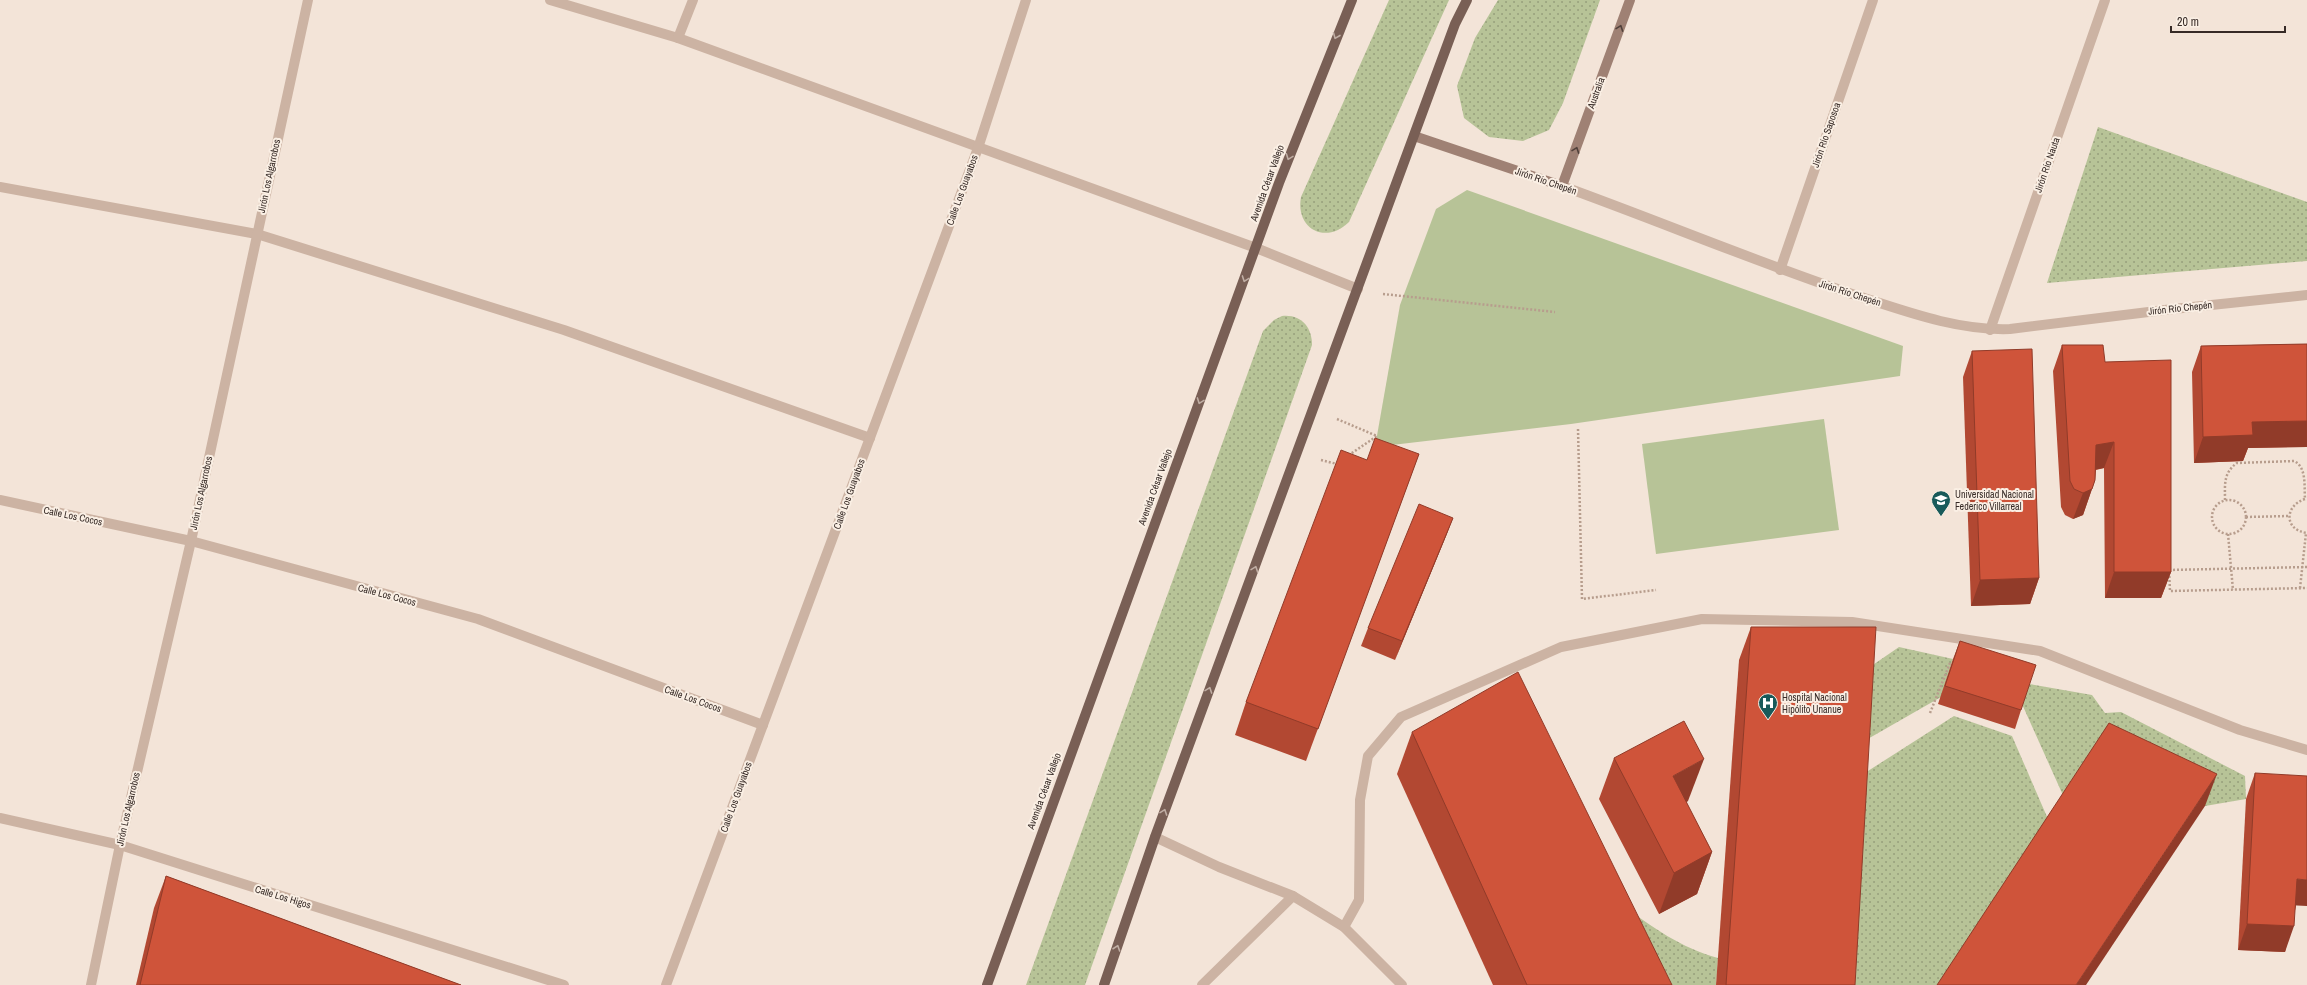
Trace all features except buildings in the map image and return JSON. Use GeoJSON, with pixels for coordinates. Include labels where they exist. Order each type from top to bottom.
{"type":"FeatureCollection","features":[{"type":"Feature","properties":{"kind":"main road","name":"Avenida César Vallejo"},"geometry":{"type":"LineString","coordinates":[[987,985],[1279,182],[1352,0]]}},
{"type":"Feature","properties":{"kind":"main road"},"geometry":{"type":"LineString","coordinates":[[1104,985],[1155,837],[1455,24],[1467,0]]}},
{"type":"Feature","properties":{"kind":"street","name":"Jirón Los Algarrobos"},"geometry":{"type":"LineString","coordinates":[[91,985],[120,845],[191,541],[308,0]]}},
{"type":"Feature","properties":{"kind":"street"},"geometry":{"type":"LineString","coordinates":[[550,0],[678,38],[1256,248],[1358,289]]}},
{"type":"Feature","properties":{"kind":"street"},"geometry":{"type":"LineString","coordinates":[[678,38],[693,0]]}},
{"type":"Feature","properties":{"kind":"street","name":"Calle Los Guayabos"},"geometry":{"type":"LineString","coordinates":[[666,985],[978,148],[1026,0]]}},
{"type":"Feature","properties":{"kind":"street","name":"Australia"},"geometry":{"type":"LineString","coordinates":[[1562,186],[1630,0]]}},
{"type":"Feature","properties":{"kind":"street","name":"Jirón Río Saposoa"},"geometry":{"type":"LineString","coordinates":[[1780,270],[1873,0]]}},
{"type":"Feature","properties":{"kind":"street","name":"Jirón Río Nauta"},"geometry":{"type":"LineString","coordinates":[[1990,330],[2105,0]]}},
{"type":"Feature","properties":{"kind":"street","name":"Jirón Río Chepén"},"geometry":{"type":"LineString","coordinates":[[1414,136],[1562,186],[1780,270],[1913,314],[1990,330],[2010,329],[2173,309],[2307,295]]}},
{"type":"Feature","properties":{"kind":"street"},"geometry":{"type":"LineString","coordinates":[[0,187],[257,234],[564,330],[870,438]]}},
{"type":"Feature","properties":{"kind":"street","name":"Calle Los Cocos"},"geometry":{"type":"LineString","coordinates":[[0,500],[191,541],[478,619],[763,725]]}},
{"type":"Feature","properties":{"kind":"street"},"geometry":{"type":"LineString","coordinates":[[1344,927],[1359,900],[1360,800],[1368,756],[1401,717],[1561,647],[1702,619],[1852,622],[2040,651],[2240,730],[2307,750]]}},
{"type":"Feature","properties":{"kind":"street","name":"Calle Los Higos"},"geometry":{"type":"LineString","coordinates":[[0,818],[120,845],[564,985]]}},
{"type":"Feature","properties":{"kind":"street"},"geometry":{"type":"LineString","coordinates":[[1155,837],[1219,867],[1293,896],[1344,927],[1402,985]]}},
{"type":"Feature","properties":{"kind":"street"},"geometry":{"type":"LineString","coordinates":[[1202,985],[1293,896]]}},
{"type":"Feature","properties":{"kind":"path"},"geometry":{"type":"LineString","coordinates":[[1358,289],[1397,296],[1555,312]]}},
{"type":"Feature","properties":{"kind":"path"},"geometry":{"type":"LineString","coordinates":[[1314,409],[1377,436],[1347,456]]}},
{"type":"Feature","properties":{"kind":"path"},"geometry":{"type":"LineString","coordinates":[[1578,429],[1582,600],[1656,590]]}},
{"type":"Feature","properties":{"kind":"path"},"geometry":{"type":"LineString","coordinates":[[1336,465],[1342,460]]}},
{"type":"Feature","properties":{"kind":"path"},"geometry":{"type":"LineString","coordinates":[[2226,500],[2225,479],[2230,468],[2236,463],[2294,461],[2300,464],[2302,468],[2306,499],[2297,501],[2291,508],[2289,516],[2291,524],[2297,531],[2306,533],[2300,588]]}},
{"type":"Feature","properties":{"kind":"path"},"geometry":{"type":"LineString","coordinates":[[2226,500],[2238,502],[2244,508],[2246,517],[2244,526],[2237,532],[2228,534],[2220,531],[2213,524],[2212,516],[2215,507],[2221,501],[2226,500]]}},
{"type":"Feature","properties":{"kind":"path"},"geometry":{"type":"LineString","coordinates":[[2246,517],[2289,516]]}},
{"type":"Feature","properties":{"kind":"path"},"geometry":{"type":"LineString","coordinates":[[2228,534],[2233,590]]}},
{"type":"Feature","properties":{"kind":"path"},"geometry":{"type":"LineString","coordinates":[[2307,567],[2231,570],[2169,570],[2170,591],[2307,588]]}},
{"type":"Feature","properties":{"kind":"path"},"geometry":{"type":"LineString","coordinates":[[1930,713],[1960,638]]}},
{"type":"Feature","properties":{"kind":"green space"},"geometry":{"type":"Polygon","coordinates":[[[1389,0],[1449,0],[1349,222],[1340,229],[1322,233],[1307,225],[1300,208],[1301,197],[1389,0]]]}},
{"type":"Feature","properties":{"kind":"green space"},"geometry":{"type":"Polygon","coordinates":[[[1498,0],[1600,0],[1563,103],[1549,130],[1523,141],[1489,137],[1464,118],[1457,86],[1475,38],[1498,0]]]}},
{"type":"Feature","properties":{"kind":"green space"},"geometry":{"type":"Polygon","coordinates":[[[2098,127],[2307,202],[2307,261],[2047,283],[2098,127]]]}},
{"type":"Feature","properties":{"kind":"green space"},"geometry":{"type":"Polygon","coordinates":[[[1467,190],[1903,346],[1900,376],[1571,424],[1375,447],[1400,305],[1436,209],[1467,190]]]}},
{"type":"Feature","properties":{"kind":"green space"},"geometry":{"type":"Polygon","coordinates":[[[1282,316],[1295,317],[1304,323],[1308,327],[1312,345],[1085,985],[1026,985],[1263,331],[1274,320],[1282,316]]]}},
{"type":"Feature","properties":{"kind":"green space"},"geometry":{"type":"Polygon","coordinates":[[[1824,419],[1839,530],[1656,554],[1642,444],[1824,419]]]}},
{"type":"Feature","properties":{"kind":"green space"},"geometry":{"type":"Polygon","coordinates":[[[1899,647],[1953,659],[1941,697],[1859,744],[1864,671],[1899,647]]]}},
{"type":"Feature","properties":{"kind":"green space"},"geometry":{"type":"Polygon","coordinates":[[[2029,684],[2092,695],[2105,713],[2121,712],[2245,776],[2246,799],[2205,806],[2097,756],[2066,802],[2022,704],[2029,684]]]}},
{"type":"Feature","properties":{"kind":"green space"},"geometry":{"type":"Polygon","coordinates":[[[1954,716],[2012,736],[2051,826],[1946,985],[1844,985],[1857,778],[1954,716]]]}},
{"type":"Feature","properties":{"kind":"green space"},"geometry":{"type":"Polygon","coordinates":[[[1621,904],[1644,921],[1679,943],[1704,954],[1718,958],[1716,985],[1652,985],[1621,904]]]}},
{"type":"Feature","properties":{"kind":"place","name":"Universidad Nacional Federico Villarreal"},"geometry":{"type":"Point","coordinates":[1941,517]}},
{"type":"Feature","properties":{"kind":"place","name":"Hospital Nacional Hipólito Unanue"},"geometry":{"type":"Point","coordinates":[1768,720]}}]}
